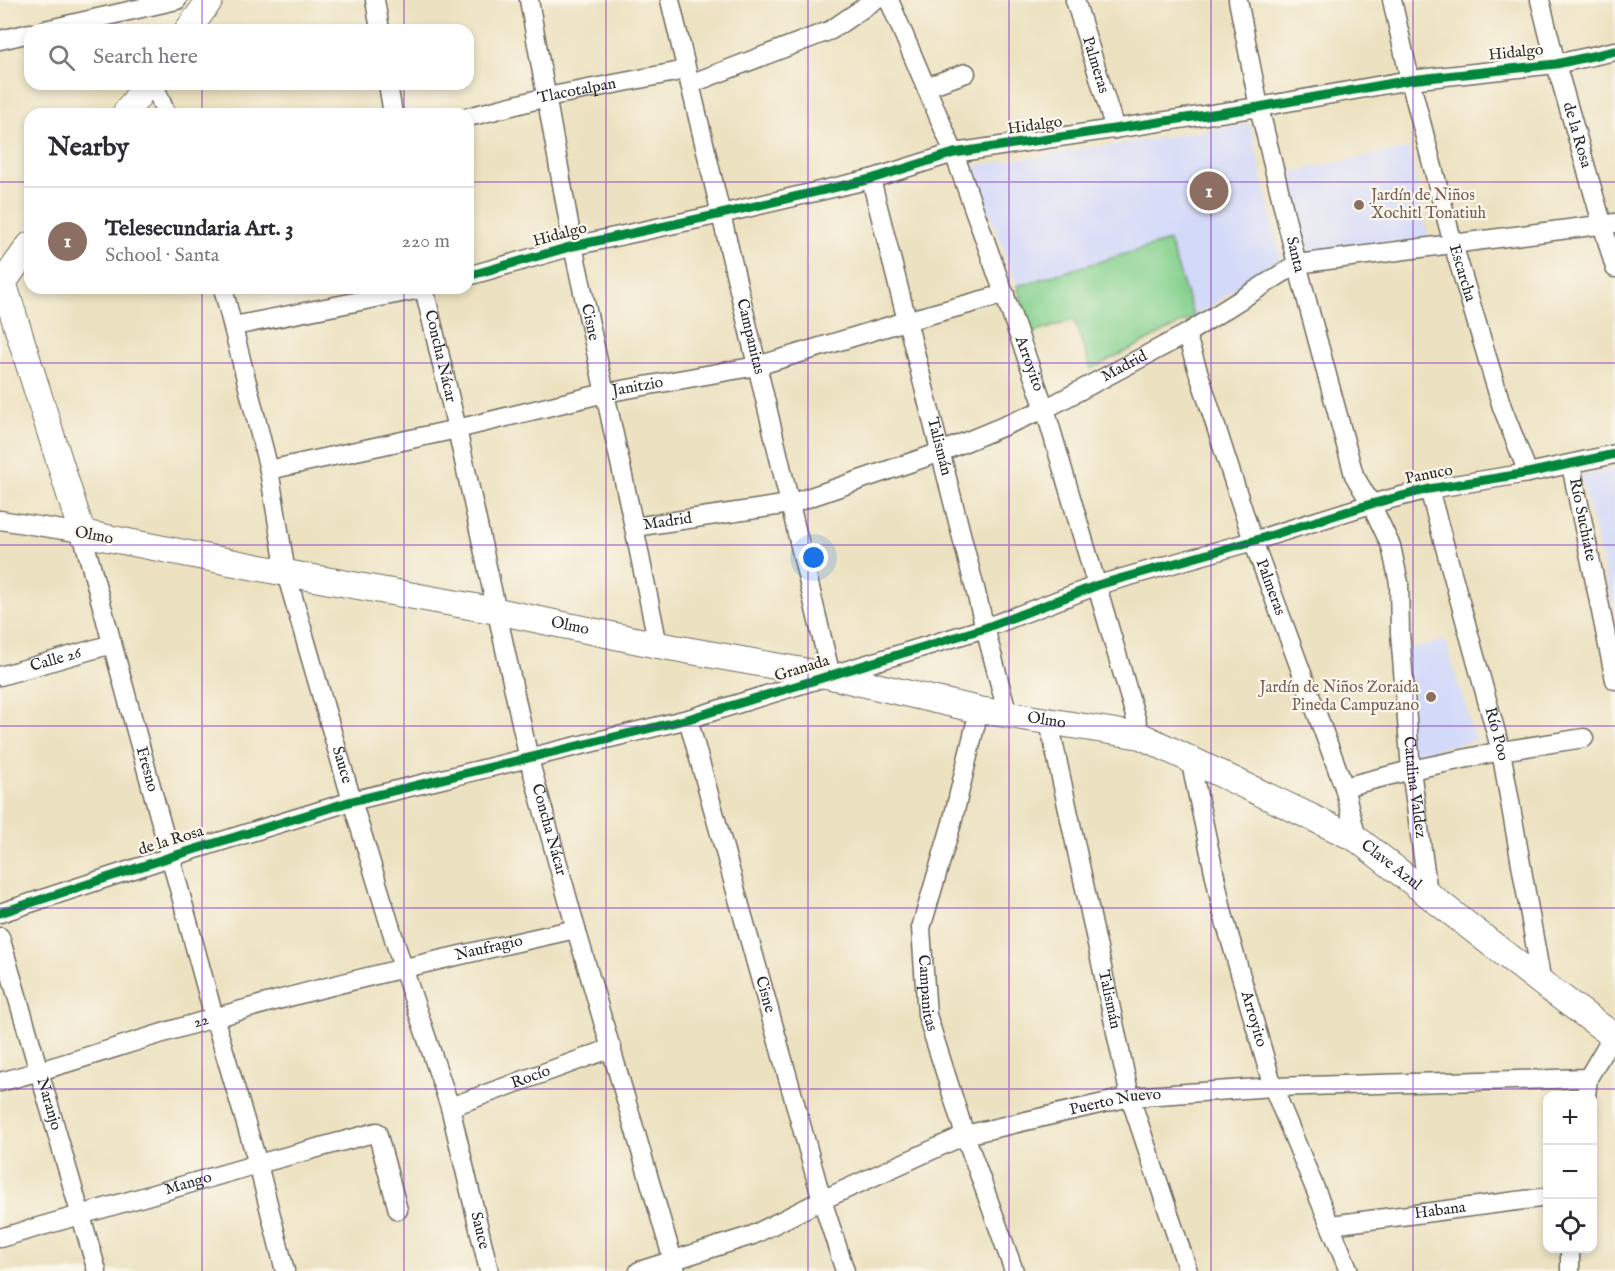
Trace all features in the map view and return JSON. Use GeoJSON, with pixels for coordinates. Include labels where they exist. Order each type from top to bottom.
{"type":"FeatureCollection","features":[{"type":"Feature","properties":{"kind":"main road"},"geometry":{"type":"LineString","coordinates":[[192,24],[210,0]]}},
{"type":"Feature","properties":{"kind":"main road"},"geometry":{"type":"LineString","coordinates":[[129,108],[143,90]]}},
{"type":"Feature","properties":{"kind":"main road"},"geometry":{"type":"LineString","coordinates":[[1,279],[24,252]]}},
{"type":"Feature","properties":{"kind":"main road","name":"Fresno"},"geometry":{"type":"LineString","coordinates":[[1,279],[82,533]]}},
{"type":"Feature","properties":{"kind":"main road","name":"Olmo"},"geometry":{"type":"LineString","coordinates":[[82,533],[497,611],[658,645],[831,676],[979,710],[1142,736]]}},
{"type":"Feature","properties":{"kind":"main road","name":"Clave Azul"},"geometry":{"type":"LineString","coordinates":[[1142,736],[1357,839],[1614,1036]]}},
{"type":"Feature","properties":{"kind":"street"},"geometry":{"type":"LineString","coordinates":[[66,24],[132,5],[177,0]]}},
{"type":"Feature","properties":{"kind":"street"},"geometry":{"type":"LineString","coordinates":[[375,0],[379,24]]}},
{"type":"Feature","properties":{"kind":"street","name":"Cisne"},"geometry":{"type":"LineString","coordinates":[[529,0],[573,246],[658,645]]}},
{"type":"Feature","properties":{"kind":"street","name":"Campanitas"},"geometry":{"type":"LineString","coordinates":[[670,0],[831,676]]}},
{"type":"Feature","properties":{"kind":"street","name":"Tlacotalpan"},"geometry":{"type":"LineString","coordinates":[[474,115],[547,97],[688,77],[831,30],[875,0]]}},
{"type":"Feature","properties":{"kind":"street","name":"Arroyito"},"geometry":{"type":"LineString","coordinates":[[889,0],[954,153],[1045,409],[1142,736]]}},
{"type":"Feature","properties":{"kind":"street","name":"Palmeras"},"geometry":{"type":"LineString","coordinates":[[1075,0],[1115,129]]}},
{"type":"Feature","properties":{"kind":"street","name":"Santa"},"geometry":{"type":"LineString","coordinates":[[1238,0],[1259,106],[1296,264],[1354,476],[1371,504]]}},
{"type":"Feature","properties":{"kind":"street","name":"Escarcha"},"geometry":{"type":"LineString","coordinates":[[1392,0],[1410,80],[1453,244],[1502,407],[1528,473]]}},
{"type":"Feature","properties":{"kind":"street","name":"de la Rosa"},"geometry":{"type":"LineString","coordinates":[[1540,0],[1556,64],[1609,224],[1615,268]]}},
{"type":"Feature","properties":{"kind":"street"},"geometry":{"type":"LineString","coordinates":[[0,40],[24,34]]}},
{"type":"Feature","properties":{"kind":"street","name":"Hidalgo"},"geometry":{"type":"LineString","coordinates":[[474,274],[573,246],[871,179],[954,153],[1259,106],[1410,80],[1556,64],[1615,51]]}},
{"type":"Feature","properties":{"kind":"street"},"geometry":{"type":"LineString","coordinates":[[926,87],[966,73]]}},
{"type":"Feature","properties":{"kind":"street"},"geometry":{"type":"LineString","coordinates":[[156,90],[164,108]]}},
{"type":"Feature","properties":{"kind":"street"},"geometry":{"type":"LineString","coordinates":[[389,90],[392,108]]}},
{"type":"Feature","properties":{"kind":"street","name":"Talismán"},"geometry":{"type":"LineString","coordinates":[[871,179],[1008,715]]}},
{"type":"Feature","properties":{"kind":"street","name":"Madrid"},"geometry":{"type":"LineString","coordinates":[[634,527],[790,504],[941,452],[1045,409],[1186,334],[1296,264],[1609,224]]}},
{"type":"Feature","properties":{"kind":"street"},"geometry":{"type":"LineString","coordinates":[[1,279],[24,274]]}},
{"type":"Feature","properties":{"kind":"street","name":"Sauce"},"geometry":{"type":"LineString","coordinates":[[225,294],[269,470],[286,573],[403,968],[450,1107],[489,1271]]}},
{"type":"Feature","properties":{"kind":"street"},"geometry":{"type":"LineString","coordinates":[[234,326],[395,294]]}},
{"type":"Feature","properties":{"kind":"street","name":"Concha Nácar"},"geometry":{"type":"LineString","coordinates":[[426,294],[529,759],[576,929],[675,1266]]}},
{"type":"Feature","properties":{"kind":"street","name":"Janitzio"},"geometry":{"type":"LineString","coordinates":[[269,470],[457,429],[606,393],[757,366],[1005,294]]}},
{"type":"Feature","properties":{"kind":"street","name":"Palmeras"},"geometry":{"type":"LineString","coordinates":[[1186,334],[1253,541],[1344,787],[1357,839]]}},
{"type":"Feature","properties":{"kind":"street","name":"Panuco"},"geometry":{"type":"LineString","coordinates":[[1253,541],[1371,504],[1429,489],[1571,465],[1615,454]]}},
{"type":"Feature","properties":{"kind":"street","name":"Río Suchiate"},"geometry":{"type":"LineString","coordinates":[[1571,465],[1615,680]]}},
{"type":"Feature","properties":{"kind":"street","name":"Río Poo"},"geometry":{"type":"LineString","coordinates":[[1429,489],[1501,751],[1542,983]]}},
{"type":"Feature","properties":{"kind":"street","name":"Catalina Valdez"},"geometry":{"type":"LineString","coordinates":[[1371,504],[1390,546],[1399,583],[1400,633],[1411,770],[1428,893]]}},
{"type":"Feature","properties":{"kind":"street","name":"Olmo"},"geometry":{"type":"LineString","coordinates":[[0,520],[82,533]]}},
{"type":"Feature","properties":{"kind":"street","name":"Fresno"},"geometry":{"type":"LineString","coordinates":[[82,533],[214,1017],[258,1164],[285,1271]]}},
{"type":"Feature","properties":{"kind":"street","name":"Granada"},"geometry":{"type":"LineString","coordinates":[[352,801],[688,719],[985,628],[1098,585],[1253,541]]}},
{"type":"Feature","properties":{"kind":"street","name":"Calle 26"},"geometry":{"type":"LineString","coordinates":[[0,676],[112,644]]}},
{"type":"Feature","properties":{"kind":"street","name":"Campanitas"},"geometry":{"type":"LineString","coordinates":[[979,710],[952,823],[921,928],[927,1015],[965,1135],[1014,1271]]}},
{"type":"Feature","properties":{"kind":"street","name":"Cisne"},"geometry":{"type":"LineString","coordinates":[[688,719],[822,1200],[845,1271]]}},
{"type":"Feature","properties":{"kind":"street","name":"Talismán"},"geometry":{"type":"LineString","coordinates":[[1049,722],[1130,1097],[1188,1271]]}},
{"type":"Feature","properties":{"kind":"street"},"geometry":{"type":"LineString","coordinates":[[1344,787],[1501,751],[1584,738]]}},
{"type":"Feature","properties":{"kind":"street","name":"Arroyito"},"geometry":{"type":"LineString","coordinates":[[1190,759],[1223,914],[1273,1087],[1349,1271]]}},
{"type":"Feature","properties":{"kind":"street","name":"de la Rosa"},"geometry":{"type":"LineString","coordinates":[[0,913],[170,857],[352,801]]}},
{"type":"Feature","properties":{"kind":"street","name":"Naufragio"},"geometry":{"type":"LineString","coordinates":[[403,968],[576,929]]}},
{"type":"Feature","properties":{"kind":"street","name":"Naranjo"},"geometry":{"type":"LineString","coordinates":[[0,937],[97,1271]]}},
{"type":"Feature","properties":{"kind":"street","name":"22"},"geometry":{"type":"LineString","coordinates":[[0,1082],[214,1017],[403,968]]}},
{"type":"Feature","properties":{"kind":"street"},"geometry":{"type":"LineString","coordinates":[[1587,1087],[1614,1036]]}},
{"type":"Feature","properties":{"kind":"street","name":"Rocío"},"geometry":{"type":"LineString","coordinates":[[450,1107],[612,1048]]}},
{"type":"Feature","properties":{"kind":"street","name":"Puerto Nuevo"},"geometry":{"type":"LineString","coordinates":[[639,1271],[675,1266],[753,1235],[822,1200],[965,1135],[1130,1097],[1273,1087],[1587,1087]]}},
{"type":"Feature","properties":{"kind":"street","name":"Mango"},"geometry":{"type":"LineString","coordinates":[[0,1238],[377,1132],[398,1210]]}},
{"type":"Feature","properties":{"kind":"street","name":"Habana"},"geometry":{"type":"LineString","coordinates":[[1331,1225],[1543,1198]]}},
{"type":"Feature","properties":{"kind":"street"},"geometry":{"type":"LineString","coordinates":[[1569,1271],[1570,1253]]}},
{"type":"Feature","properties":{"kind":"shaded area"},"geometry":{"type":"Polygon","coordinates":[[[1250,124],[1281,258],[1194,317],[1169,241],[1017,286],[973,166],[1250,124]]]}},
{"type":"Feature","properties":{"kind":"shaded area","name":"Jardín de Niños Xochitl Tonatiuh"},"geometry":{"type":"Polygon","coordinates":[[[1409,148],[1428,237],[1307,257],[1290,172],[1409,148]]]}},
{"type":"Feature","properties":{"kind":"shaded area"},"geometry":{"type":"Polygon","coordinates":[[[1615,469],[1615,615],[1581,476],[1615,469]]]}},
{"type":"Feature","properties":{"kind":"shaded area","name":"Jardín de Niños Zoraida Pineda Campuzano"},"geometry":{"type":"Polygon","coordinates":[[[1445,640],[1476,740],[1408,755],[1394,653],[1445,640]]]}},
{"type":"Feature","properties":{"kind":"green space"},"geometry":{"type":"Polygon","coordinates":[[[1169,241],[1194,317],[1091,369],[1074,320],[1033,333],[1017,286],[1169,241]]]}},
{"type":"Feature","properties":{"kind":"cycle path"},"geometry":{"type":"LineString","coordinates":[[474,274],[573,246],[871,179],[954,153],[1259,107],[1410,80],[1556,64],[1615,51]]}},
{"type":"Feature","properties":{"kind":"cycle path"},"geometry":{"type":"LineString","coordinates":[[0,913],[170,857],[352,801],[688,719],[985,628],[1098,585],[1253,541],[1371,504],[1429,489],[1528,473],[1615,454]]}},
{"type":"Feature","properties":{"kind":"place","name":"Telesecundaria Art. 3"},"geometry":{"type":"Point","coordinates":[1209,191]}},
{"type":"Feature","properties":{"kind":"place","name":"Jardín de Niños Xochitl Tonatiuh"},"geometry":{"type":"Point","coordinates":[1359,205]}},
{"type":"Feature","properties":{"kind":"place","name":"Jardín de Niños Zoraida Pineda Campuzano"},"geometry":{"type":"Point","coordinates":[1431,697]}}]}
